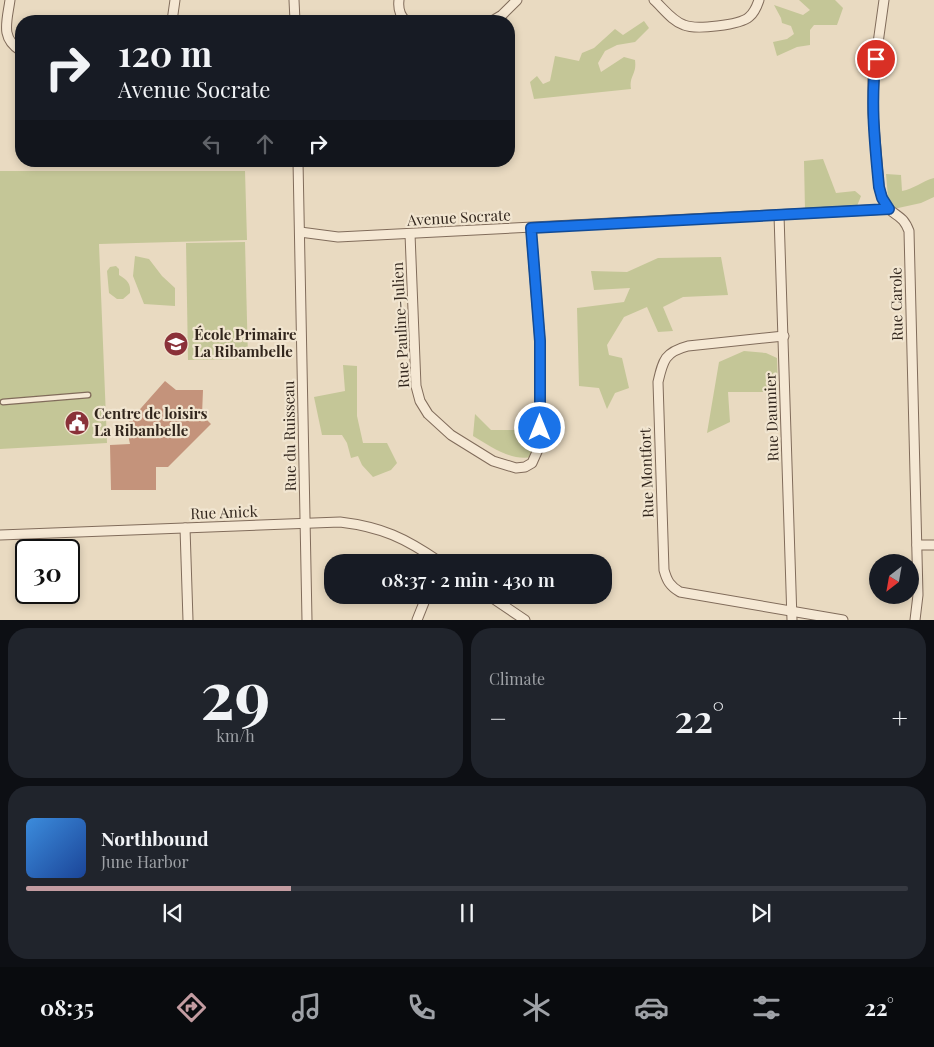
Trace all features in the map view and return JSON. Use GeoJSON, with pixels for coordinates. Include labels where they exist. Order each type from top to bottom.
{"type":"FeatureCollection","features":[{"type":"Feature","properties":{"kind":"street"},"geometry":{"type":"LineString","coordinates":[[10,0],[6,30],[7,38],[15,47]]}},
{"type":"Feature","properties":{"kind":"street"},"geometry":{"type":"LineString","coordinates":[[173,15],[175,0]]}},
{"type":"Feature","properties":{"kind":"street"},"geometry":{"type":"LineString","coordinates":[[294,0],[295,15]]}},
{"type":"Feature","properties":{"kind":"street"},"geometry":{"type":"LineString","coordinates":[[400,0],[398,8],[401,15]]}},
{"type":"Feature","properties":{"kind":"street"},"geometry":{"type":"LineString","coordinates":[[502,15],[517,0]]}},
{"type":"Feature","properties":{"kind":"street"},"geometry":{"type":"LineString","coordinates":[[654,0],[674,20],[684,26],[696,27],[739,23],[750,17],[759,0]]}},
{"type":"Feature","properties":{"kind":"street","name":"Rue Carole"},"geometry":{"type":"LineString","coordinates":[[884,0],[873,79],[873,114],[879,187],[882,198],[889,209],[905,221],[909,231],[918,595],[915,620]]}},
{"type":"Feature","properties":{"kind":"street","name":"Rue du Ruisseau"},"geometry":{"type":"LineString","coordinates":[[298,167],[307,620]]}},
{"type":"Feature","properties":{"kind":"street","name":"Avenue Socrate"},"geometry":{"type":"LineString","coordinates":[[300,232],[338,237],[889,209]]}},
{"type":"Feature","properties":{"kind":"street","name":"Rue Daumier"},"geometry":{"type":"LineString","coordinates":[[779,215],[792,615]]}},
{"type":"Feature","properties":{"kind":"street","name":"Rue Pauline-Julien"},"geometry":{"type":"LineString","coordinates":[[410,234],[416,386],[420,401],[428,414],[451,435],[493,461],[516,468],[525,467],[532,463],[540,445],[540,341],[531,228]]}},
{"type":"Feature","properties":{"kind":"street","name":"Rue Montfort"},"geometry":{"type":"LineString","coordinates":[[784,336],[688,346],[674,350],[666,357],[658,382],[659,424],[664,570],[666,579],[672,587],[680,592],[792,615]]}},
{"type":"Feature","properties":{"kind":"street","name":"Rue Anick"},"geometry":{"type":"LineString","coordinates":[[0,535],[340,522],[366,525],[392,533],[428,554]]}},
{"type":"Feature","properties":{"kind":"street"},"geometry":{"type":"LineString","coordinates":[[186,528],[188,620]]}},
{"type":"Feature","properties":{"kind":"street"},"geometry":{"type":"LineString","coordinates":[[917,545],[934,545]]}},
{"type":"Feature","properties":{"kind":"street"},"geometry":{"type":"LineString","coordinates":[[417,620],[423,604]]}},
{"type":"Feature","properties":{"kind":"street"},"geometry":{"type":"LineString","coordinates":[[501,604],[525,620]]}},
{"type":"Feature","properties":{"kind":"street"},"geometry":{"type":"LineString","coordinates":[[792,615],[843,620]]}},
{"type":"Feature","properties":{"kind":"lane"},"geometry":{"type":"LineString","coordinates":[[4,402],[88,395]]}},
{"type":"Feature","properties":{"kind":"green space"},"geometry":{"type":"Polygon","coordinates":[[[799,0],[835,0],[843,8],[837,25],[814,25],[810,30],[810,45],[797,47],[777,56],[773,42],[787,39],[794,34],[791,26],[782,23],[774,5],[803,15],[810,10],[799,0]]]}},
{"type":"Feature","properties":{"kind":"green space"},"geometry":{"type":"Polygon","coordinates":[[[644,21],[649,28],[635,42],[617,45],[605,51],[598,63],[601,72],[624,57],[635,60],[631,89],[534,99],[530,82],[537,76],[543,84],[550,81],[555,56],[579,61],[582,53],[594,48],[615,29],[623,35],[644,21]]]}},
{"type":"Feature","properties":{"kind":"green space"},"geometry":{"type":"Polygon","coordinates":[[[823,159],[836,193],[855,191],[861,196],[857,206],[805,210],[804,161],[823,159]]]}},
{"type":"Feature","properties":{"kind":"green space"},"geometry":{"type":"Polygon","coordinates":[[[0,171],[245,171],[247,240],[99,244],[107,443],[0,449],[0,171]]]}},
{"type":"Feature","properties":{"kind":"green space"},"geometry":{"type":"Polygon","coordinates":[[[886,174],[901,175],[902,191],[934,178],[934,197],[921,203],[889,210],[886,174]]]}},
{"type":"Feature","properties":{"kind":"green space"},"geometry":{"type":"Polygon","coordinates":[[[245,242],[248,359],[188,360],[186,243],[245,242]]]}},
{"type":"Feature","properties":{"kind":"green space"},"geometry":{"type":"Polygon","coordinates":[[[135,256],[149,259],[162,276],[175,288],[175,306],[144,304],[133,276],[135,256]]]}},
{"type":"Feature","properties":{"kind":"green space"},"geometry":{"type":"Polygon","coordinates":[[[721,257],[728,295],[683,297],[663,307],[673,331],[658,332],[647,307],[624,317],[607,345],[609,355],[622,358],[629,388],[615,393],[607,409],[599,388],[579,386],[577,308],[624,302],[630,288],[594,290],[591,271],[627,272],[658,258],[721,257]]]}},
{"type":"Feature","properties":{"kind":"green space"},"geometry":{"type":"Polygon","coordinates":[[[116,266],[119,269],[119,275],[126,280],[130,287],[130,293],[123,299],[117,299],[109,293],[107,271],[110,267],[116,266]]]}},
{"type":"Feature","properties":{"kind":"green space"},"geometry":{"type":"Polygon","coordinates":[[[744,351],[766,353],[777,358],[778,392],[728,392],[730,422],[707,433],[719,362],[744,351]]]}},
{"type":"Feature","properties":{"kind":"green space"},"geometry":{"type":"Polygon","coordinates":[[[343,365],[357,366],[357,416],[363,443],[387,443],[397,463],[391,470],[373,477],[362,465],[358,456],[351,458],[347,443],[342,435],[322,435],[314,397],[345,391],[343,365]]]}},
{"type":"Feature","properties":{"kind":"green space"},"geometry":{"type":"Polygon","coordinates":[[[475,414],[491,430],[532,430],[535,447],[532,457],[524,458],[509,455],[494,449],[473,436],[475,414]]]}},
{"type":"Feature","properties":{"kind":"building"},"geometry":{"type":"Polygon","coordinates":[[[165,381],[176,390],[203,390],[202,415],[211,424],[168,467],[156,467],[156,490],[111,490],[110,445],[130,444],[126,425],[165,381]]]}},
{"type":"Feature","properties":{"kind":"place","name":"École Primaire La Ribambelle"},"geometry":{"type":"Point","coordinates":[176,344]}},
{"type":"Feature","properties":{"kind":"place","name":"Centre de loisirs La Ribanbelle"},"geometry":{"type":"Point","coordinates":[77,423]}},
{"type":"Feature","properties":{"kind":"route"},"geometry":{"type":"LineString","coordinates":[[540,428],[540,341],[531,228],[889,209],[882,198],[879,187],[873,114],[873,79],[876,59]]}}]}
